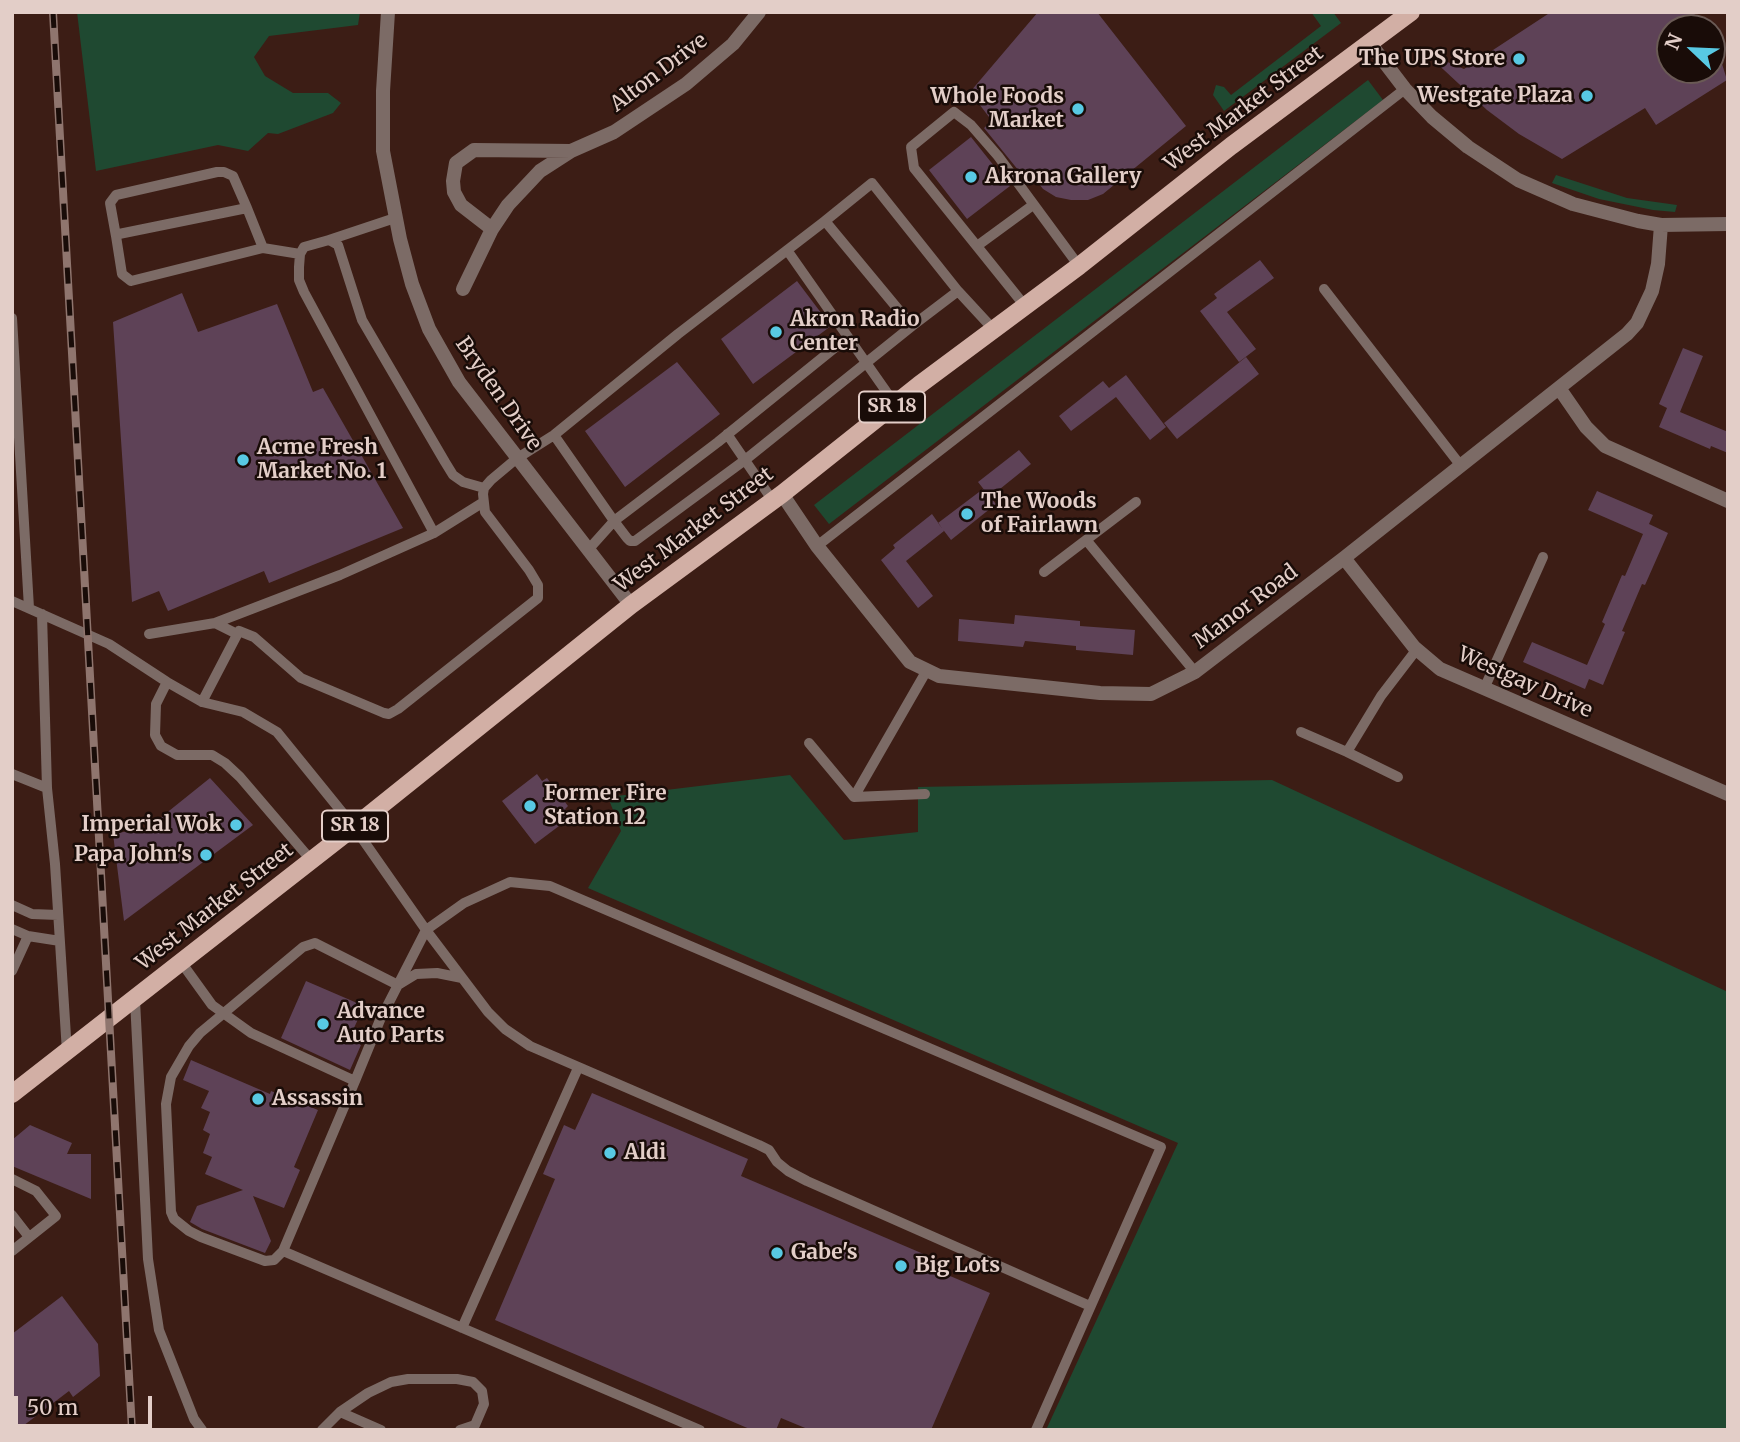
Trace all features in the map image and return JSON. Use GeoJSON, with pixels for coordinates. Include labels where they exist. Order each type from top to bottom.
{"type":"FeatureCollection","features":[{"type":"Feature","properties":{"kind":"main road","name":"West Market Street"},"geometry":{"type":"LineString","coordinates":[[12,1094],[354,828],[631,605],[777,498],[1201,169],[1411,12]]}},
{"type":"Feature","properties":{"kind":"street","name":"Bryden Drive"},"geometry":{"type":"LineString","coordinates":[[388,12],[383,91],[383,150],[395,218],[412,284],[429,329],[459,382],[631,605]]}},
{"type":"Feature","properties":{"kind":"street","name":"Alton Drive"},"geometry":{"type":"LineString","coordinates":[[571,151],[474,150],[456,163],[454,192],[461,205],[492,229],[508,205],[540,171],[571,151],[614,132],[686,84],[733,44],[759,12]]}},
{"type":"Feature","properties":{"kind":"street"},"geometry":{"type":"LineString","coordinates":[[1369,42],[1405,89],[1432,117],[1468,147],[1518,180],[1573,204],[1661,225],[1728,224]]}},
{"type":"Feature","properties":{"kind":"street","name":"Manor Road"},"geometry":{"type":"LineString","coordinates":[[777,498],[910,662],[939,676],[1100,694],[1151,694],[1195,671],[1345,558],[1627,334],[1637,323],[1652,291],[1658,264],[1661,225]]}},
{"type":"Feature","properties":{"kind":"street"},"geometry":{"type":"LineString","coordinates":[[463,289],[492,229]]}},
{"type":"Feature","properties":{"kind":"street"},"geometry":{"type":"LineString","coordinates":[[1559,388],[1586,427],[1605,446],[1728,501]]}},
{"type":"Feature","properties":{"kind":"street","name":"Westgay Drive"},"geometry":{"type":"LineString","coordinates":[[1345,558],[1417,649],[1440,669],[1728,794]]}},
{"type":"Feature","properties":{"kind":"lane"},"geometry":{"type":"LineString","coordinates":[[817,545],[1405,89]]}},
{"type":"Feature","properties":{"kind":"lane"},"geometry":{"type":"LineString","coordinates":[[1025,306],[914,168],[911,147],[954,112],[971,125],[1079,266]]}},
{"type":"Feature","properties":{"kind":"lane"},"geometry":{"type":"LineString","coordinates":[[263,248],[233,176],[224,172],[116,195],[110,202],[122,274],[131,281],[263,248],[300,254]]}},
{"type":"Feature","properties":{"kind":"lane"},"geometry":{"type":"LineString","coordinates":[[215,623],[237,634],[244,632],[254,637],[301,678],[389,714],[538,598],[538,585],[485,512],[482,503],[484,488],[516,458],[554,435],[872,183],[958,291],[994,330]]}},
{"type":"Feature","properties":{"kind":"lane"},"geometry":{"type":"LineString","coordinates":[[977,246],[1034,205]]}},
{"type":"Feature","properties":{"kind":"lane"},"geometry":{"type":"LineString","coordinates":[[116,236],[247,208]]}},
{"type":"Feature","properties":{"kind":"lane"},"geometry":{"type":"LineString","coordinates":[[395,218],[304,247],[300,254],[299,280],[434,533]]}},
{"type":"Feature","properties":{"kind":"lane"},"geometry":{"type":"LineString","coordinates":[[825,221],[912,326]]}},
{"type":"Feature","properties":{"kind":"lane"},"geometry":{"type":"LineString","coordinates":[[329,240],[338,245],[341,251],[362,320],[453,475],[463,482],[484,488]]}},
{"type":"Feature","properties":{"kind":"lane"},"geometry":{"type":"LineString","coordinates":[[787,250],[895,404]]}},
{"type":"Feature","properties":{"kind":"lane"},"geometry":{"type":"LineString","coordinates":[[1324,289],[1461,466]]}},
{"type":"Feature","properties":{"kind":"lane"},"geometry":{"type":"LineString","coordinates":[[554,435],[614,521],[627,538],[635,541],[745,460],[958,291]]}},
{"type":"Feature","properties":{"kind":"lane"},"geometry":{"type":"LineString","coordinates":[[12,318],[29,608]]}},
{"type":"Feature","properties":{"kind":"lane"},"geometry":{"type":"LineString","coordinates":[[588,550],[614,521],[848,337]]}},
{"type":"Feature","properties":{"kind":"lane"},"geometry":{"type":"LineString","coordinates":[[727,434],[777,498]]}},
{"type":"Feature","properties":{"kind":"lane"},"geometry":{"type":"LineString","coordinates":[[1045,572],[1136,502]]}},
{"type":"Feature","properties":{"kind":"lane"},"geometry":{"type":"LineString","coordinates":[[149,634],[215,623],[340,575],[434,533],[482,503]]}},
{"type":"Feature","properties":{"kind":"lane"},"geometry":{"type":"LineString","coordinates":[[1087,541],[1195,671]]}},
{"type":"Feature","properties":{"kind":"lane"},"geometry":{"type":"LineString","coordinates":[[1484,690],[1543,557]]}},
{"type":"Feature","properties":{"kind":"lane"},"geometry":{"type":"LineString","coordinates":[[12,601],[108,644],[202,702],[243,712],[277,732],[354,828],[488,1012],[505,1029],[530,1046],[759,1145],[769,1150],[777,1162],[788,1171],[807,1181],[1090,1306]]}},
{"type":"Feature","properties":{"kind":"lane"},"geometry":{"type":"LineString","coordinates":[[42,614],[47,788],[67,1052]]}},
{"type":"Feature","properties":{"kind":"lane"},"geometry":{"type":"LineString","coordinates":[[202,702],[237,634]]}},
{"type":"Feature","properties":{"kind":"lane"},"geometry":{"type":"LineString","coordinates":[[1347,752],[1381,696],[1417,649]]}},
{"type":"Feature","properties":{"kind":"lane"},"geometry":{"type":"LineString","coordinates":[[854,797],[927,670]]}},
{"type":"Feature","properties":{"kind":"lane"},"geometry":{"type":"LineString","coordinates":[[167,682],[156,704],[155,735],[161,747],[177,754],[212,755],[225,763],[311,860]]}},
{"type":"Feature","properties":{"kind":"lane"},"geometry":{"type":"LineString","coordinates":[[1301,732],[1398,776]]}},
{"type":"Feature","properties":{"kind":"lane"},"geometry":{"type":"LineString","coordinates":[[809,743],[854,797]]}},
{"type":"Feature","properties":{"kind":"lane"},"geometry":{"type":"LineString","coordinates":[[12,774],[47,788]]}},
{"type":"Feature","properties":{"kind":"lane"},"geometry":{"type":"LineString","coordinates":[[854,797],[925,794]]}},
{"type":"Feature","properties":{"kind":"lane"},"geometry":{"type":"LineString","coordinates":[[398,985],[315,943],[303,947],[200,1033],[189,1046],[169,1083],[166,1104],[171,1212],[174,1219],[189,1231],[265,1261],[274,1260],[283,1251],[355,1081],[426,930],[464,903],[510,882],[550,886],[1161,1147],[1036,1430]]}},
{"type":"Feature","properties":{"kind":"lane"},"geometry":{"type":"LineString","coordinates":[[12,905],[32,914],[58,915]]}},
{"type":"Feature","properties":{"kind":"lane"},"geometry":{"type":"LineString","coordinates":[[12,929],[28,936],[60,941]]}},
{"type":"Feature","properties":{"kind":"lane"},"geometry":{"type":"LineString","coordinates":[[12,971],[28,936]]}},
{"type":"Feature","properties":{"kind":"lane"},"geometry":{"type":"LineString","coordinates":[[181,962],[212,1005],[251,1033],[355,1081]]}},
{"type":"Feature","properties":{"kind":"lane"},"geometry":{"type":"LineString","coordinates":[[398,985],[416,974],[438,973],[462,978]]}},
{"type":"Feature","properties":{"kind":"lane"},"geometry":{"type":"LineString","coordinates":[[135,1000],[148,1259],[159,1330],[194,1419],[202,1430]]}},
{"type":"Feature","properties":{"kind":"lane"},"geometry":{"type":"LineString","coordinates":[[462,1328],[578,1068]]}},
{"type":"Feature","properties":{"kind":"lane"},"geometry":{"type":"LineString","coordinates":[[12,1179],[36,1191],[56,1216],[12,1251]]}},
{"type":"Feature","properties":{"kind":"lane"},"geometry":{"type":"LineString","coordinates":[[12,1215],[29,1237]]}},
{"type":"Feature","properties":{"kind":"lane"},"geometry":{"type":"LineString","coordinates":[[283,1251],[700,1430]]}},
{"type":"Feature","properties":{"kind":"lane"},"geometry":{"type":"LineString","coordinates":[[322,1430],[340,1412],[368,1392],[391,1382],[408,1379],[457,1379],[473,1382],[482,1391],[484,1404],[475,1425],[460,1430]]}},
{"type":"Feature","properties":{"kind":"lane"},"geometry":{"type":"LineString","coordinates":[[340,1412],[381,1430]]}},
{"type":"Feature","properties":{"kind":"green space"},"geometry":{"type":"Polygon","coordinates":[[[77,12],[360,12],[358,25],[269,36],[254,57],[265,76],[293,93],[328,93],[341,103],[333,113],[278,134],[268,133],[248,151],[218,145],[96,171],[77,12]]]}},
{"type":"Feature","properties":{"kind":"green space"},"geometry":{"type":"Polygon","coordinates":[[[1311,12],[1333,12],[1341,23],[1224,111],[1213,95],[1216,85],[1224,87],[1231,95],[1321,26],[1311,12]]]}},
{"type":"Feature","properties":{"kind":"green space"},"geometry":{"type":"Polygon","coordinates":[[[1368,80],[1383,100],[829,524],[814,505],[1368,80]]]}},
{"type":"Feature","properties":{"kind":"green space"},"geometry":{"type":"Polygon","coordinates":[[[1556,175],[1627,198],[1677,205],[1675,212],[1599,199],[1552,183],[1556,175]]]}},
{"type":"Feature","properties":{"kind":"green space"},"geometry":{"type":"Polygon","coordinates":[[[790,775],[844,840],[918,832],[918,787],[1272,780],[1728,992],[1728,1430],[1046,1430],[1178,1143],[588,888],[621,831],[608,797],[790,775]]]}},
{"type":"Feature","properties":{"kind":"building","name":"Whole Foods Market"},"geometry":{"type":"Polygon","coordinates":[[[1038,12],[1097,12],[1186,126],[1103,194],[1088,200],[1056,197],[1043,189],[1029,171],[1023,176],[984,128],[992,121],[970,92],[1038,12]]]}},
{"type":"Feature","properties":{"kind":"building","name":"Westgate Plaza"},"geometry":{"type":"Polygon","coordinates":[[[1551,12],[1693,12],[1694,14],[1656,14],[1656,84],[1721,84],[1656,125],[1645,108],[1562,159],[1519,134],[1487,110],[1430,57],[1431,55],[1464,69],[1551,12]]]}},
{"type":"Feature","properties":{"kind":"building","name":"Akrona Gallery"},"geometry":{"type":"Polygon","coordinates":[[[971,137],[1010,186],[967,219],[929,170],[971,137]]]}},
{"type":"Feature","properties":{"kind":"building"},"geometry":{"type":"Polygon","coordinates":[[[1260,260],[1274,278],[1227,312],[1256,349],[1239,362],[1200,311],[1217,298],[1214,294],[1260,260]]]}},
{"type":"Feature","properties":{"kind":"building","name":"Akron Radio Center"},"geometry":{"type":"Polygon","coordinates":[[[797,281],[831,326],[753,384],[721,339],[797,281]]]}},
{"type":"Feature","properties":{"kind":"building","name":"Acme Fresh Market No. 1"},"geometry":{"type":"Polygon","coordinates":[[[182,293],[198,332],[277,304],[313,392],[323,388],[403,528],[269,583],[264,571],[168,611],[159,591],[132,602],[113,322],[182,293]]]}},
{"type":"Feature","properties":{"kind":"building"},"geometry":{"type":"Polygon","coordinates":[[[1683,348],[1703,356],[1680,412],[1728,432],[1728,453],[1711,446],[1710,449],[1659,427],[1667,408],[1659,404],[1683,348]]]}},
{"type":"Feature","properties":{"kind":"building"},"geometry":{"type":"Polygon","coordinates":[[[1246,357],[1259,374],[1177,439],[1164,423],[1246,357]]]}},
{"type":"Feature","properties":{"kind":"building"},"geometry":{"type":"Polygon","coordinates":[[[677,362],[720,414],[625,487],[585,431],[677,362]]]}},
{"type":"Feature","properties":{"kind":"building"},"geometry":{"type":"Polygon","coordinates":[[[1126,375],[1166,427],[1150,440],[1116,397],[1071,431],[1059,416],[1103,381],[1109,388],[1126,375]]]}},
{"type":"Feature","properties":{"kind":"building"},"geometry":{"type":"Polygon","coordinates":[[[1019,450],[1031,464],[990,497],[996,504],[951,540],[938,523],[983,489],[989,496],[978,482],[1019,450]]]}},
{"type":"Feature","properties":{"kind":"building"},"geometry":{"type":"Polygon","coordinates":[[[1597,491],[1653,515],[1649,524],[1668,533],[1645,585],[1642,584],[1603,685],[1589,679],[1585,689],[1523,662],[1532,642],[1587,665],[1605,624],[1602,622],[1643,534],[1588,510],[1597,491]]]}},
{"type":"Feature","properties":{"kind":"building"},"geometry":{"type":"Polygon","coordinates":[[[932,514],[944,531],[906,561],[933,596],[918,608],[881,560],[895,548],[893,545],[932,514]]]}},
{"type":"Feature","properties":{"kind":"building"},"geometry":{"type":"Polygon","coordinates":[[[1015,615],[1080,621],[1080,626],[1135,630],[1133,655],[1076,650],[1076,646],[1025,641],[1023,647],[958,641],[959,619],[1014,624],[1015,615]]]}},
{"type":"Feature","properties":{"kind":"building"},"geometry":{"type":"Polygon","coordinates":[[[537,774],[542,781],[547,778],[568,806],[565,809],[571,817],[535,844],[502,801],[537,774]]]}},
{"type":"Feature","properties":{"kind":"building"},"geometry":{"type":"Polygon","coordinates":[[[210,778],[253,825],[124,921],[113,834],[149,827],[210,778]]]}},
{"type":"Feature","properties":{"kind":"building"},"geometry":{"type":"Polygon","coordinates":[[[306,981],[364,1006],[349,1039],[361,1045],[350,1070],[281,1038],[306,981]]]}},
{"type":"Feature","properties":{"kind":"building"},"geometry":{"type":"Polygon","coordinates":[[[191,1060],[270,1094],[271,1091],[318,1110],[294,1167],[300,1170],[284,1208],[253,1196],[271,1241],[265,1253],[190,1222],[197,1206],[243,1190],[205,1174],[212,1157],[203,1153],[210,1134],[203,1130],[210,1112],[201,1108],[209,1091],[183,1080],[191,1060]]]}},
{"type":"Feature","properties":{"kind":"building"},"geometry":{"type":"Polygon","coordinates":[[[592,1093],[748,1159],[741,1176],[940,1261],[936,1270],[990,1293],[931,1430],[810,1430],[781,1418],[776,1430],[752,1430],[495,1320],[555,1179],[543,1174],[564,1125],[575,1130],[592,1093]]]}},
{"type":"Feature","properties":{"kind":"building"},"geometry":{"type":"Polygon","coordinates":[[[30,1125],[72,1143],[67,1154],[91,1154],[91,1199],[12,1166],[12,1140],[30,1125]]]}},
{"type":"Feature","properties":{"kind":"building"},"geometry":{"type":"Polygon","coordinates":[[[62,1296],[98,1344],[100,1376],[73,1397],[69,1391],[19,1429],[12,1421],[12,1334],[62,1296]]]}},
{"type":"Feature","properties":{"kind":"railway"},"geometry":{"type":"LineString","coordinates":[[53,12],[132,1430]]}},
{"type":"Feature","properties":{"kind":"place","name":"The UPS Store"},"geometry":{"type":"Point","coordinates":[1519,59]}},
{"type":"Feature","properties":{"kind":"place","name":"Westgate Plaza"},"geometry":{"type":"Point","coordinates":[1587,96]}},
{"type":"Feature","properties":{"kind":"place","name":"Whole Foods Market"},"geometry":{"type":"Point","coordinates":[1078,109]}},
{"type":"Feature","properties":{"kind":"place","name":"Akrona Gallery"},"geometry":{"type":"Point","coordinates":[971,177]}},
{"type":"Feature","properties":{"kind":"place","name":"Akron Radio Center"},"geometry":{"type":"Point","coordinates":[776,332]}},
{"type":"Feature","properties":{"kind":"place","name":"Acme Fresh Market No. 1"},"geometry":{"type":"Point","coordinates":[243,460]}},
{"type":"Feature","properties":{"kind":"place","name":"The Woods of Fairlawn"},"geometry":{"type":"Point","coordinates":[967,514]}},
{"type":"Feature","properties":{"kind":"place","name":"Former Fire Station 12"},"geometry":{"type":"Point","coordinates":[530,806]}},
{"type":"Feature","properties":{"kind":"place","name":"Imperial Wok"},"geometry":{"type":"Point","coordinates":[236,825]}},
{"type":"Feature","properties":{"kind":"place","name":"Papa John's"},"geometry":{"type":"Point","coordinates":[206,855]}},
{"type":"Feature","properties":{"kind":"place","name":"Advance Auto Parts"},"geometry":{"type":"Point","coordinates":[323,1024]}},
{"type":"Feature","properties":{"kind":"place","name":"Assassin"},"geometry":{"type":"Point","coordinates":[258,1099]}},
{"type":"Feature","properties":{"kind":"place","name":"Aldi"},"geometry":{"type":"Point","coordinates":[610,1153]}},
{"type":"Feature","properties":{"kind":"place","name":"Gabe's"},"geometry":{"type":"Point","coordinates":[777,1253]}},
{"type":"Feature","properties":{"kind":"place","name":"Big Lots"},"geometry":{"type":"Point","coordinates":[901,1266]}}]}
